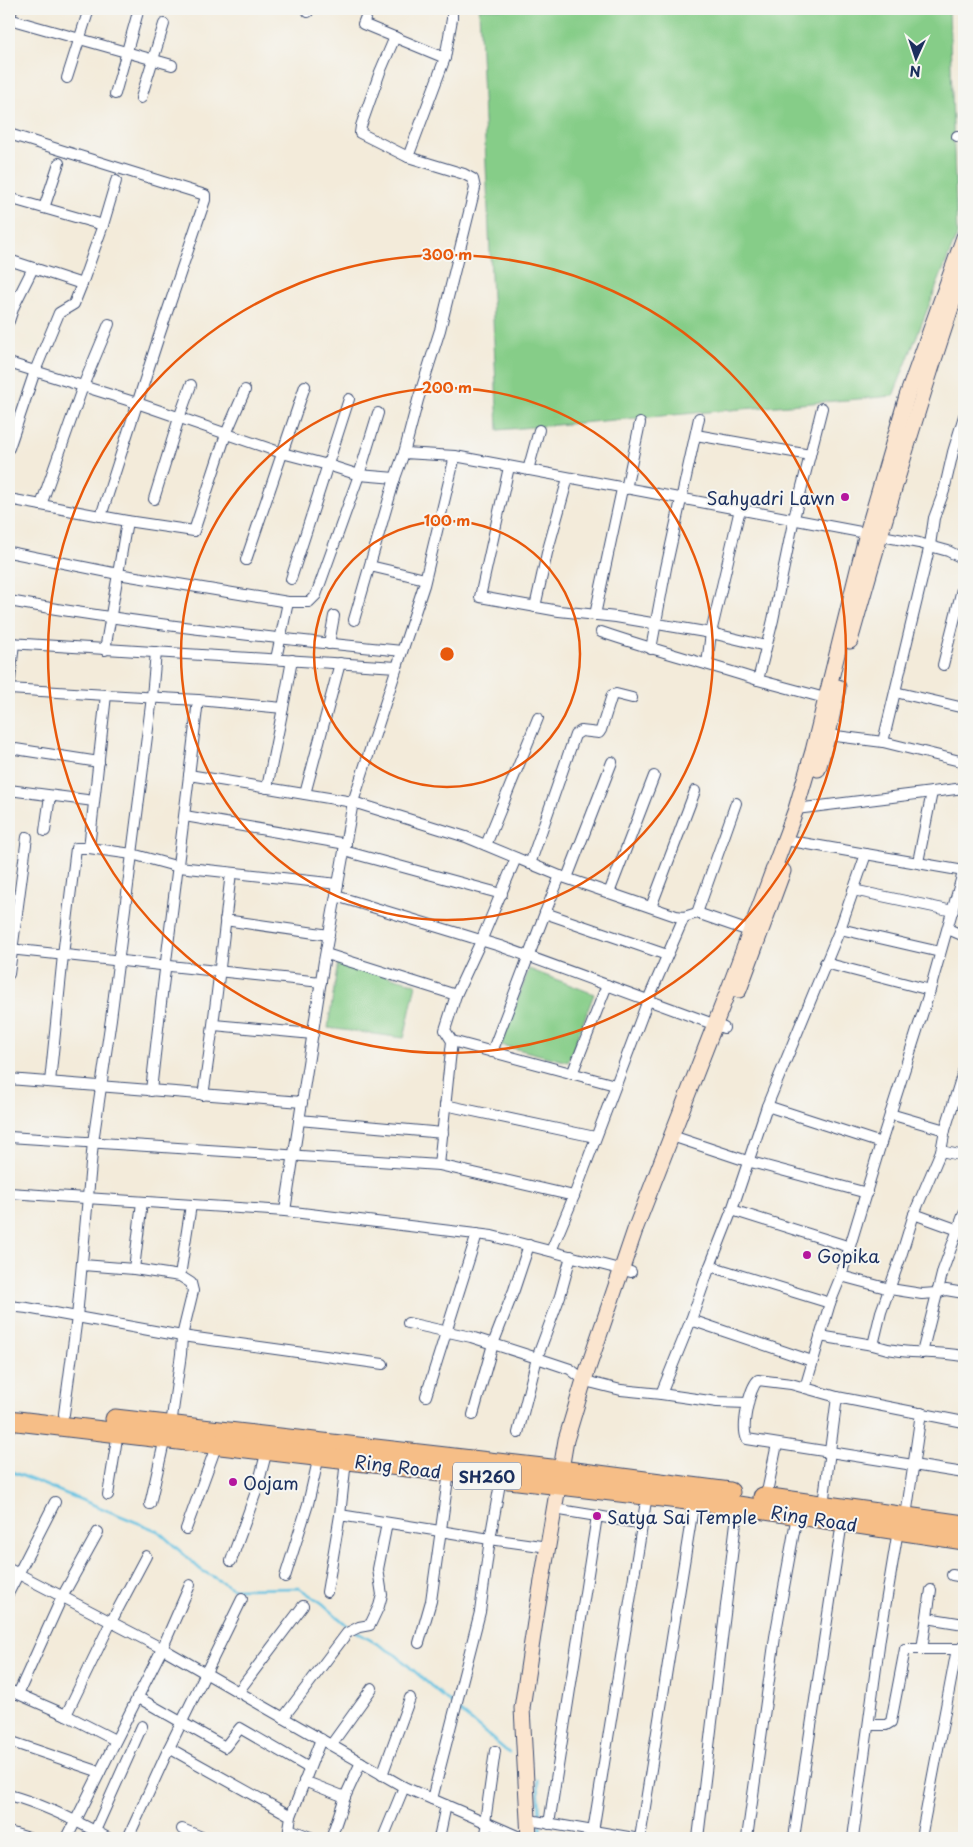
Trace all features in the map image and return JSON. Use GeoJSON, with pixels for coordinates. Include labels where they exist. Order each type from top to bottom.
{"type":"FeatureCollection","features":[{"type":"Feature","properties":{"kind":"highway","name":"Ring Road"},"geometry":{"type":"LineString","coordinates":[[9,1408],[168,1431],[565,1469],[823,1505],[902,1523],[964,1540]]}},
{"type":"Feature","properties":{"kind":"highway","name":"Ring Road"},"geometry":{"type":"LineString","coordinates":[[9,1420],[76,1419],[118,1432],[168,1431],[217,1444],[501,1478],[565,1469],[647,1495],[738,1506],[842,1522],[964,1525]]}},
{"type":"Feature","properties":{"kind":"street"},"geometry":{"type":"LineString","coordinates":[[67,78],[89,9]]}},
{"type":"Feature","properties":{"kind":"street"},"geometry":{"type":"LineString","coordinates":[[369,9],[363,24],[445,58]]}},
{"type":"Feature","properties":{"kind":"street"},"geometry":{"type":"LineString","coordinates":[[408,157],[445,58],[452,9]]}},
{"type":"Feature","properties":{"kind":"street"},"geometry":{"type":"LineString","coordinates":[[115,94],[138,12]]}},
{"type":"Feature","properties":{"kind":"street"},"geometry":{"type":"LineString","coordinates":[[9,18],[172,65]]}},
{"type":"Feature","properties":{"kind":"street"},"geometry":{"type":"LineString","coordinates":[[141,98],[164,24]]}},
{"type":"Feature","properties":{"kind":"street"},"geometry":{"type":"LineString","coordinates":[[354,620],[440,330],[475,188],[473,179],[464,174],[408,157],[360,133],[380,72],[395,37]]}},
{"type":"Feature","properties":{"kind":"street"},"geometry":{"type":"LineString","coordinates":[[9,134],[205,195],[205,200],[101,516]]}},
{"type":"Feature","properties":{"kind":"street"},"geometry":{"type":"LineString","coordinates":[[44,208],[59,163]]}},
{"type":"Feature","properties":{"kind":"street"},"geometry":{"type":"LineString","coordinates":[[9,448],[35,371],[59,313],[74,304],[103,225],[116,181]]}},
{"type":"Feature","properties":{"kind":"street"},"geometry":{"type":"LineString","coordinates":[[9,198],[103,225]]}},
{"type":"Feature","properties":{"kind":"street"},"geometry":{"type":"LineString","coordinates":[[536,1838],[537,1822],[530,1709],[565,1469],[588,1382],[626,1271],[636,1227],[676,1138],[755,933],[828,735],[873,534],[907,396],[964,237]]}},
{"type":"Feature","properties":{"kind":"street"},"geometry":{"type":"LineString","coordinates":[[9,260],[82,284]]}},
{"type":"Feature","properties":{"kind":"street"},"geometry":{"type":"LineString","coordinates":[[9,321],[14,306],[33,268]]}},
{"type":"Feature","properties":{"kind":"street"},"geometry":{"type":"LineString","coordinates":[[802,808],[825,698],[873,534],[964,269]]}},
{"type":"Feature","properties":{"kind":"street"},"geometry":{"type":"LineString","coordinates":[[42,505],[83,386],[108,324]]}},
{"type":"Feature","properties":{"kind":"street"},"geometry":{"type":"LineString","coordinates":[[9,363],[137,403],[282,453],[359,475],[395,478]]}},
{"type":"Feature","properties":{"kind":"street"},"geometry":{"type":"LineString","coordinates":[[154,500],[191,385]]}},
{"type":"Feature","properties":{"kind":"street"},"geometry":{"type":"LineString","coordinates":[[246,560],[305,386]]}},
{"type":"Feature","properties":{"kind":"street"},"geometry":{"type":"LineString","coordinates":[[9,500],[194,532],[226,434],[244,390]]}},
{"type":"Feature","properties":{"kind":"street"},"geometry":{"type":"LineString","coordinates":[[291,579],[349,400]]}},
{"type":"Feature","properties":{"kind":"street"},"geometry":{"type":"LineString","coordinates":[[758,680],[794,518],[822,408]]}},
{"type":"Feature","properties":{"kind":"street"},"geometry":{"type":"LineString","coordinates":[[9,552],[118,574],[288,602],[310,602],[316,595],[359,475],[378,413]]}},
{"type":"Feature","properties":{"kind":"street"},"geometry":{"type":"LineString","coordinates":[[883,742],[930,545],[934,518],[944,491],[964,416]]}},
{"type":"Feature","properties":{"kind":"street"},"geometry":{"type":"LineString","coordinates":[[651,649],[666,568],[699,418]]}},
{"type":"Feature","properties":{"kind":"street"},"geometry":{"type":"LineString","coordinates":[[595,615],[640,423]]}},
{"type":"Feature","properties":{"kind":"street"},"geometry":{"type":"LineString","coordinates":[[528,470],[539,430]]}},
{"type":"Feature","properties":{"kind":"street"},"geometry":{"type":"LineString","coordinates":[[696,436],[810,455]]}},
{"type":"Feature","properties":{"kind":"street"},"geometry":{"type":"LineString","coordinates":[[404,454],[455,456],[624,489],[794,518],[930,545],[964,559]]}},
{"type":"Feature","properties":{"kind":"street"},"geometry":{"type":"LineString","coordinates":[[285,1211],[321,982],[354,802],[425,579],[455,456]]}},
{"type":"Feature","properties":{"kind":"street"},"geometry":{"type":"LineString","coordinates":[[510,467],[480,597],[711,633],[766,646]]}},
{"type":"Feature","properties":{"kind":"street"},"geometry":{"type":"LineString","coordinates":[[536,607],[547,553],[568,478]]}},
{"type":"Feature","properties":{"kind":"street"},"geometry":{"type":"LineString","coordinates":[[707,664],[711,633],[740,509]]}},
{"type":"Feature","properties":{"kind":"street"},"geometry":{"type":"LineString","coordinates":[[105,650],[127,520]]}},
{"type":"Feature","properties":{"kind":"street"},"geometry":{"type":"LineString","coordinates":[[370,566],[425,579]]}},
{"type":"Feature","properties":{"kind":"street"},"geometry":{"type":"LineString","coordinates":[[943,665],[964,581]]}},
{"type":"Feature","properties":{"kind":"street"},"geometry":{"type":"LineString","coordinates":[[9,601],[111,617],[280,639],[402,652]]}},
{"type":"Feature","properties":{"kind":"street"},"geometry":{"type":"LineString","coordinates":[[276,659],[288,602]]}},
{"type":"Feature","properties":{"kind":"street"},"geometry":{"type":"LineString","coordinates":[[329,644],[334,616]]}},
{"type":"Feature","properties":{"kind":"street"},"geometry":{"type":"LineString","coordinates":[[601,632],[651,649],[825,698]]}},
{"type":"Feature","properties":{"kind":"street"},"geometry":{"type":"LineString","coordinates":[[283,708],[198,700],[9,690],[11,643],[397,667]]}},
{"type":"Feature","properties":{"kind":"street"},"geometry":{"type":"LineString","coordinates":[[76,1419],[77,1317],[93,1142],[132,854],[156,652]]}},
{"type":"Feature","properties":{"kind":"street"},"geometry":{"type":"LineString","coordinates":[[267,788],[292,660]]}},
{"type":"Feature","properties":{"kind":"street"},"geometry":{"type":"LineString","coordinates":[[305,794],[340,662]]}},
{"type":"Feature","properties":{"kind":"street"},"geometry":{"type":"LineString","coordinates":[[895,692],[964,708]]}},
{"type":"Feature","properties":{"kind":"street"},"geometry":{"type":"LineString","coordinates":[[530,864],[575,735],[581,731],[599,733],[612,695],[616,694],[632,698]]}},
{"type":"Feature","properties":{"kind":"street"},"geometry":{"type":"LineString","coordinates":[[90,848],[106,695]]}},
{"type":"Feature","properties":{"kind":"street"},"geometry":{"type":"LineString","coordinates":[[151,1091],[164,966],[179,867],[198,700]]}},
{"type":"Feature","properties":{"kind":"street"},"geometry":{"type":"LineString","coordinates":[[486,845],[538,718]]}},
{"type":"Feature","properties":{"kind":"street"},"geometry":{"type":"LineString","coordinates":[[828,735],[883,742],[964,762]]}},
{"type":"Feature","properties":{"kind":"street"},"geometry":{"type":"LineString","coordinates":[[9,748],[98,762]]}},
{"type":"Feature","properties":{"kind":"street"},"geometry":{"type":"LineString","coordinates":[[492,1052],[545,913],[564,877],[612,762]]}},
{"type":"Feature","properties":{"kind":"street"},"geometry":{"type":"LineString","coordinates":[[189,775],[354,802],[466,837],[564,877],[651,907],[684,917],[697,913],[755,933]]}},
{"type":"Feature","properties":{"kind":"street"},"geometry":{"type":"LineString","coordinates":[[609,893],[654,776]]}},
{"type":"Feature","properties":{"kind":"street"},"geometry":{"type":"LineString","coordinates":[[802,808],[964,788]]}},
{"type":"Feature","properties":{"kind":"street"},"geometry":{"type":"LineString","coordinates":[[9,790],[94,801]]}},
{"type":"Feature","properties":{"kind":"street"},"geometry":{"type":"LineString","coordinates":[[651,907],[695,791]]}},
{"type":"Feature","properties":{"kind":"street"},"geometry":{"type":"LineString","coordinates":[[918,862],[932,792]]}},
{"type":"Feature","properties":{"kind":"street"},"geometry":{"type":"LineString","coordinates":[[45,831],[50,796]]}},
{"type":"Feature","properties":{"kind":"street"},"geometry":{"type":"LineString","coordinates":[[697,913],[736,803]]}},
{"type":"Feature","properties":{"kind":"street"},"geometry":{"type":"LineString","coordinates":[[185,816],[345,847],[502,894]]}},
{"type":"Feature","properties":{"kind":"street"},"geometry":{"type":"LineString","coordinates":[[9,974],[10,949],[27,837]]}},
{"type":"Feature","properties":{"kind":"street"},"geometry":{"type":"LineString","coordinates":[[789,840],[964,870],[930,990],[841,1276],[830,1303],[805,1388]]}},
{"type":"Feature","properties":{"kind":"street"},"geometry":{"type":"LineString","coordinates":[[50,1082],[76,848],[132,854],[179,867],[338,884]]}},
{"type":"Feature","properties":{"kind":"street"},"geometry":{"type":"LineString","coordinates":[[661,1394],[732,1210],[767,1106],[840,929],[866,854]]}},
{"type":"Feature","properties":{"kind":"street"},"geometry":{"type":"LineString","coordinates":[[440,1165],[452,1041],[445,1030],[456,995],[482,941],[516,858]]}},
{"type":"Feature","properties":{"kind":"street"},"geometry":{"type":"LineString","coordinates":[[203,1095],[214,1025],[218,972],[231,873]]}},
{"type":"Feature","properties":{"kind":"street"},"geometry":{"type":"LineString","coordinates":[[853,890],[953,911]]}},
{"type":"Feature","properties":{"kind":"street"},"geometry":{"type":"LineString","coordinates":[[336,896],[528,956],[719,1026]]}},
{"type":"Feature","properties":{"kind":"street"},"geometry":{"type":"LineString","coordinates":[[545,913],[667,955]]}},
{"type":"Feature","properties":{"kind":"street"},"geometry":{"type":"LineString","coordinates":[[551,1251],[574,1196],[648,1000],[684,917]]}},
{"type":"Feature","properties":{"kind":"street"},"geometry":{"type":"LineString","coordinates":[[225,920],[329,935]]}},
{"type":"Feature","properties":{"kind":"street"},"geometry":{"type":"LineString","coordinates":[[840,929],[940,952]]}},
{"type":"Feature","properties":{"kind":"street"},"geometry":{"type":"LineString","coordinates":[[948,930],[964,936]]}},
{"type":"Feature","properties":{"kind":"street"},"geometry":{"type":"LineString","coordinates":[[10,949],[321,982]]}},
{"type":"Feature","properties":{"kind":"street"},"geometry":{"type":"LineString","coordinates":[[326,954],[456,995]]}},
{"type":"Feature","properties":{"kind":"street"},"geometry":{"type":"LineString","coordinates":[[825,963],[930,990]]}},
{"type":"Feature","properties":{"kind":"street"},"geometry":{"type":"LineString","coordinates":[[572,1074],[607,985]]}},
{"type":"Feature","properties":{"kind":"street"},"geometry":{"type":"LineString","coordinates":[[214,1025],[313,1034]]}},
{"type":"Feature","properties":{"kind":"street"},"geometry":{"type":"LineString","coordinates":[[452,1041],[615,1085]]}},
{"type":"Feature","properties":{"kind":"street"},"geometry":{"type":"LineString","coordinates":[[874,1345],[881,1312],[914,1214],[941,1151],[945,1130],[961,1094],[964,1069]]}},
{"type":"Feature","properties":{"kind":"street"},"geometry":{"type":"LineString","coordinates":[[9,1079],[302,1102]]}},
{"type":"Feature","properties":{"kind":"street"},"geometry":{"type":"LineString","coordinates":[[445,1104],[595,1137]]}},
{"type":"Feature","properties":{"kind":"street"},"geometry":{"type":"LineString","coordinates":[[767,1106],[881,1143]]}},
{"type":"Feature","properties":{"kind":"street"},"geometry":{"type":"LineString","coordinates":[[890,1114],[945,1130]]}},
{"type":"Feature","properties":{"kind":"street"},"geometry":{"type":"LineString","coordinates":[[299,1120],[443,1133]]}},
{"type":"Feature","properties":{"kind":"street"},"geometry":{"type":"LineString","coordinates":[[9,1137],[440,1165],[574,1196]]}},
{"type":"Feature","properties":{"kind":"street"},"geometry":{"type":"LineString","coordinates":[[676,1138],[747,1161],[867,1194]]}},
{"type":"Feature","properties":{"kind":"street"},"geometry":{"type":"LineString","coordinates":[[941,1151],[964,1156]]}},
{"type":"Feature","properties":{"kind":"street"},"geometry":{"type":"LineString","coordinates":[[9,1193],[285,1211],[477,1234],[492,1236],[626,1271]]}},
{"type":"Feature","properties":{"kind":"street"},"geometry":{"type":"LineString","coordinates":[[134,1269],[142,1202]]}},
{"type":"Feature","properties":{"kind":"street"},"geometry":{"type":"LineString","coordinates":[[180,1276],[191,1205]]}},
{"type":"Feature","properties":{"kind":"street"},"geometry":{"type":"LineString","coordinates":[[732,1210],[850,1247]]}},
{"type":"Feature","properties":{"kind":"street"},"geometry":{"type":"LineString","coordinates":[[922,1352],[936,1293],[961,1231],[964,1213]]}},
{"type":"Feature","properties":{"kind":"street"},"geometry":{"type":"LineString","coordinates":[[914,1214],[961,1231]]}},
{"type":"Feature","properties":{"kind":"street"},"geometry":{"type":"LineString","coordinates":[[426,1396],[448,1332],[477,1234]]}},
{"type":"Feature","properties":{"kind":"street"},"geometry":{"type":"LineString","coordinates":[[473,1415],[493,1344],[514,1290],[528,1245]]}},
{"type":"Feature","properties":{"kind":"street"},"geometry":{"type":"LineString","coordinates":[[518,1433],[537,1358],[560,1296],[571,1256]]}},
{"type":"Feature","properties":{"kind":"street"},"geometry":{"type":"LineString","coordinates":[[82,1265],[134,1269],[180,1276],[191,1283],[193,1291],[182,1336],[181,1354],[168,1431],[150,1504]]}},
{"type":"Feature","properties":{"kind":"street"},"geometry":{"type":"LineString","coordinates":[[710,1266],[830,1303]]}},
{"type":"Feature","properties":{"kind":"street"},"geometry":{"type":"LineString","coordinates":[[841,1276],[890,1289],[922,1294],[946,1290],[964,1293]]}},
{"type":"Feature","properties":{"kind":"street"},"geometry":{"type":"LineString","coordinates":[[9,1306],[182,1336],[382,1364]]}},
{"type":"Feature","properties":{"kind":"street"},"geometry":{"type":"LineString","coordinates":[[690,1320],[812,1361]]}},
{"type":"Feature","properties":{"kind":"street"},"geometry":{"type":"LineString","coordinates":[[408,1323],[493,1344],[570,1369],[588,1382],[621,1390],[748,1404]]}},
{"type":"Feature","properties":{"kind":"street"},"geometry":{"type":"LineString","coordinates":[[820,1336],[874,1345],[891,1351],[944,1352],[964,1356]]}},
{"type":"Feature","properties":{"kind":"street"},"geometry":{"type":"LineString","coordinates":[[964,1422],[837,1397],[782,1382],[758,1380],[754,1384],[748,1404],[746,1437],[747,1439],[777,1444],[964,1473]]}},
{"type":"Feature","properties":{"kind":"street"},"geometry":{"type":"LineString","coordinates":[[823,1505],[837,1397]]}},
{"type":"Feature","properties":{"kind":"street"},"geometry":{"type":"LineString","coordinates":[[853,1838],[880,1638],[921,1413]]}},
{"type":"Feature","properties":{"kind":"street"},"geometry":{"type":"LineString","coordinates":[[108,1496],[118,1432]]}},
{"type":"Feature","properties":{"kind":"street"},"geometry":{"type":"LineString","coordinates":[[186,1529],[217,1444]]}},
{"type":"Feature","properties":{"kind":"street"},"geometry":{"type":"LineString","coordinates":[[766,1497],[777,1444]]}},
{"type":"Feature","properties":{"kind":"street"},"geometry":{"type":"LineString","coordinates":[[231,1561],[257,1489],[268,1450]]}},
{"type":"Feature","properties":{"kind":"street"},"geometry":{"type":"LineString","coordinates":[[285,1577],[308,1504],[319,1456]]}},
{"type":"Feature","properties":{"kind":"street"},"geometry":{"type":"LineString","coordinates":[[327,1592],[340,1515],[346,1460]]}},
{"type":"Feature","properties":{"kind":"street"},"geometry":{"type":"LineString","coordinates":[[419,1643],[430,1601],[448,1472]]}},
{"type":"Feature","properties":{"kind":"street"},"geometry":{"type":"LineString","coordinates":[[432,1798],[480,1612],[501,1478]]}},
{"type":"Feature","properties":{"kind":"street"},"geometry":{"type":"LineString","coordinates":[[592,1835],[647,1495]]}},
{"type":"Feature","properties":{"kind":"street"},"geometry":{"type":"LineString","coordinates":[[640,1838],[694,1501]]}},
{"type":"Feature","properties":{"kind":"street"},"geometry":{"type":"LineString","coordinates":[[9,1592],[13,1572],[55,1502]]}},
{"type":"Feature","properties":{"kind":"street"},"geometry":{"type":"LineString","coordinates":[[698,1838],[738,1506]]}},
{"type":"Feature","properties":{"kind":"street"},"geometry":{"type":"LineString","coordinates":[[558,1510],[643,1524]]}},
{"type":"Feature","properties":{"kind":"street"},"geometry":{"type":"LineString","coordinates":[[537,1822],[522,1708],[548,1547],[558,1510]]}},
{"type":"Feature","properties":{"kind":"street"},"geometry":{"type":"LineString","coordinates":[[340,1515],[386,1524],[548,1547]]}},
{"type":"Feature","properties":{"kind":"street"},"geometry":{"type":"LineString","coordinates":[[748,1838],[775,1637],[797,1515]]}},
{"type":"Feature","properties":{"kind":"street"},"geometry":{"type":"LineString","coordinates":[[529,1838],[537,1822],[597,1516]]}},
{"type":"Feature","properties":{"kind":"street"},"geometry":{"type":"LineString","coordinates":[[794,1838],[842,1522]]}},
{"type":"Feature","properties":{"kind":"street"},"geometry":{"type":"LineString","coordinates":[[283,1718],[347,1633],[359,1627],[370,1625],[382,1595],[378,1569],[386,1524]]}},
{"type":"Feature","properties":{"kind":"street"},"geometry":{"type":"LineString","coordinates":[[98,1532],[13,1692],[66,1715],[116,1740]]}},
{"type":"Feature","properties":{"kind":"street"},"geometry":{"type":"LineString","coordinates":[[66,1715],[111,1622],[146,1556]]}},
{"type":"Feature","properties":{"kind":"street"},"geometry":{"type":"LineString","coordinates":[[13,1572],[162,1649],[404,1788],[432,1798],[522,1838]]}},
{"type":"Feature","properties":{"kind":"street"},"geometry":{"type":"LineString","coordinates":[[952,1575],[964,1577]]}},
{"type":"Feature","properties":{"kind":"street"},"geometry":{"type":"LineString","coordinates":[[67,1838],[162,1649],[190,1585]]}},
{"type":"Feature","properties":{"kind":"street"},"geometry":{"type":"LineString","coordinates":[[922,1649],[931,1590]]}},
{"type":"Feature","properties":{"kind":"street"},"geometry":{"type":"LineString","coordinates":[[128,1838],[204,1673],[242,1599]]}},
{"type":"Feature","properties":{"kind":"street"},"geometry":{"type":"LineString","coordinates":[[238,1692],[303,1606]]}},
{"type":"Feature","properties":{"kind":"street"},"geometry":{"type":"LineString","coordinates":[[927,1618],[964,1624]]}},
{"type":"Feature","properties":{"kind":"street"},"geometry":{"type":"LineString","coordinates":[[868,1725],[886,1725],[891,1722],[905,1649],[962,1647]]}},
{"type":"Feature","properties":{"kind":"street"},"geometry":{"type":"LineString","coordinates":[[921,1838],[956,1654],[962,1647]]}},
{"type":"Feature","properties":{"kind":"street"},"geometry":{"type":"LineString","coordinates":[[331,1745],[372,1688]]}},
{"type":"Feature","properties":{"kind":"street"},"geometry":{"type":"LineString","coordinates":[[137,1698],[225,1747],[240,1728],[309,1768]]}},
{"type":"Feature","properties":{"kind":"street"},"geometry":{"type":"LineString","coordinates":[[382,1775],[410,1698]]}},
{"type":"Feature","properties":{"kind":"street"},"geometry":{"type":"LineString","coordinates":[[95,1831],[142,1726]]}},
{"type":"Feature","properties":{"kind":"street"},"geometry":{"type":"LineString","coordinates":[[313,1838],[288,1833],[291,1816],[321,1739]]}},
{"type":"Feature","properties":{"kind":"street"},"geometry":{"type":"LineString","coordinates":[[9,1740],[100,1772]]}},
{"type":"Feature","properties":{"kind":"street"},"geometry":{"type":"LineString","coordinates":[[169,1748],[291,1816]]}},
{"type":"Feature","properties":{"kind":"street"},"geometry":{"type":"LineString","coordinates":[[485,1838],[495,1751]]}},
{"type":"Feature","properties":{"kind":"street"},"geometry":{"type":"LineString","coordinates":[[332,1838],[344,1797],[361,1762]]}},
{"type":"Feature","properties":{"kind":"street"},"geometry":{"type":"LineString","coordinates":[[304,1781],[344,1797]]}},
{"type":"Feature","properties":{"kind":"street"},"geometry":{"type":"LineString","coordinates":[[382,1838],[404,1788]]}},
{"type":"Feature","properties":{"kind":"street"},"geometry":{"type":"LineString","coordinates":[[9,1795],[76,1821],[108,1838]]}},
{"type":"Feature","properties":{"kind":"street"},"geometry":{"type":"LineString","coordinates":[[438,1838],[446,1805]]}},
{"type":"Feature","properties":{"kind":"street"},"geometry":{"type":"LineString","coordinates":[[537,1822],[592,1835],[634,1838]]}},
{"type":"Feature","properties":{"kind":"street"},"geometry":{"type":"LineString","coordinates":[[182,1830],[204,1838]]}},
{"type":"Feature","properties":{"kind":"street"},"geometry":{"type":"LineString","coordinates":[[9,1832],[29,1838]]}},
{"type":"Feature","properties":{"kind":"green space"},"geometry":{"type":"Polygon","coordinates":[[[479,9],[949,9],[957,235],[893,396],[498,430],[479,9]]]}},
{"type":"Feature","properties":{"kind":"green space"},"geometry":{"type":"Polygon","coordinates":[[[338,962],[416,984],[404,1038],[328,1028],[338,962]]]}},
{"type":"Feature","properties":{"kind":"green space"},"geometry":{"type":"Polygon","coordinates":[[[529,969],[594,994],[568,1062],[501,1045],[529,969]]]}},
{"type":"Feature","properties":{"kind":"waterway"},"geometry":{"type":"LineString","coordinates":[[9,1470],[158,1531],[201,1570],[234,1589],[299,1588],[322,1603],[350,1628]]}},
{"type":"Feature","properties":{"kind":"waterway"},"geometry":{"type":"LineString","coordinates":[[355,1631],[396,1655],[454,1706]]}},
{"type":"Feature","properties":{"kind":"waterway"},"geometry":{"type":"LineString","coordinates":[[458,1710],[509,1753]]}},
{"type":"Feature","properties":{"kind":"waterway"},"geometry":{"type":"LineString","coordinates":[[538,1780],[540,1819]]}},
{"type":"Feature","properties":{"kind":"waterway"},"geometry":{"type":"LineString","coordinates":[[540,1825],[542,1838]]}},
{"type":"Feature","properties":{"kind":"place","name":"Sahyadri Lawn"},"geometry":{"type":"Point","coordinates":[845,497]}},
{"type":"Feature","properties":{"kind":"place","name":"Gopika"},"geometry":{"type":"Point","coordinates":[807,1255]}},
{"type":"Feature","properties":{"kind":"place","name":"Oojam"},"geometry":{"type":"Point","coordinates":[233,1482]}},
{"type":"Feature","properties":{"kind":"place","name":"Satya Sai Temple"},"geometry":{"type":"Point","coordinates":[597,1516]}}]}
